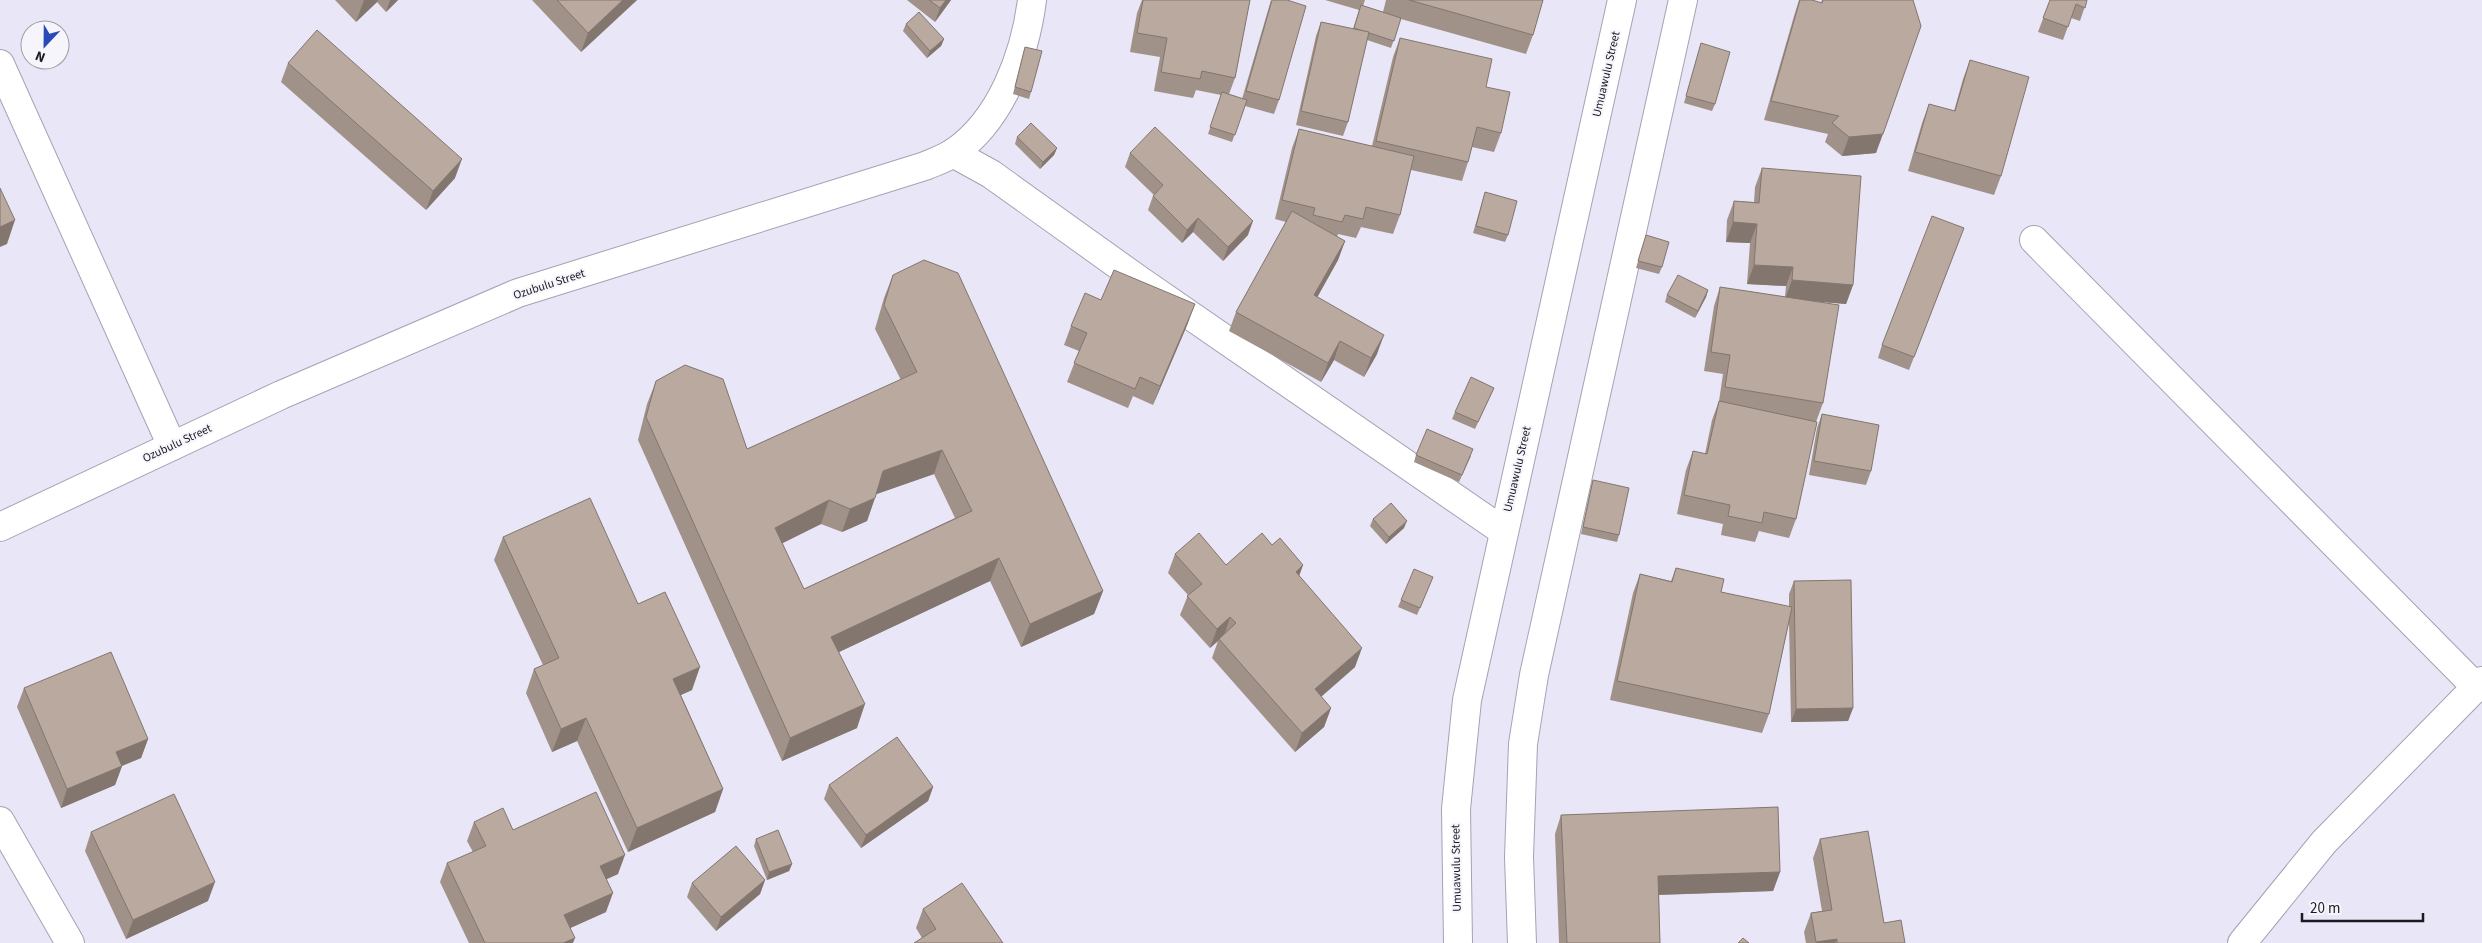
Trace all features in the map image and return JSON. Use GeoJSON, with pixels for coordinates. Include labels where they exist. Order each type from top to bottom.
{"type":"FeatureCollection","features":[{"type":"Feature","properties":{"kind":"street","name":"Ozubulu Street"},"geometry":{"type":"LineString","coordinates":[[0,527],[281,395],[518,293],[925,166],[953,153],[976,132],[993,110],[1009,82],[1022,48],[1032,0]]}},
{"type":"Feature","properties":{"kind":"street","name":"Umuawulu Street"},"geometry":{"type":"LineString","coordinates":[[1458,943],[1456,809],[1466,710],[1503,531],[1622,0]]}},
{"type":"Feature","properties":{"kind":"street"},"geometry":{"type":"LineString","coordinates":[[1522,943],[1519,857],[1524,744],[1534,675],[1683,0]]}},
{"type":"Feature","properties":{"kind":"street"},"geometry":{"type":"LineString","coordinates":[[0,64],[172,446]]}},
{"type":"Feature","properties":{"kind":"street"},"geometry":{"type":"LineString","coordinates":[[953,153],[991,174],[1147,286],[1503,531]]}},
{"type":"Feature","properties":{"kind":"street"},"geometry":{"type":"LineString","coordinates":[[2034,240],[2480,684],[2324,842],[2242,943]]}},
{"type":"Feature","properties":{"kind":"street"},"geometry":{"type":"LineString","coordinates":[[0,821],[70,943]]}},
{"type":"Feature","properties":{"kind":"building"},"geometry":{"type":"Polygon","coordinates":[[[557,0],[623,0],[588,33],[557,0]]]}},
{"type":"Feature","properties":{"kind":"building"},"geometry":{"type":"Polygon","coordinates":[[[929,0],[946,0],[940,8],[929,0]]]}},
{"type":"Feature","properties":{"kind":"building"},"geometry":{"type":"Polygon","coordinates":[[[1143,0],[1250,0],[1235,78],[1202,71],[1200,79],[1161,72],[1167,38],[1137,33],[1143,0]]]}},
{"type":"Feature","properties":{"kind":"building"},"geometry":{"type":"Polygon","coordinates":[[[1272,0],[1287,0],[1306,6],[1279,100],[1246,91],[1272,0]]]}},
{"type":"Feature","properties":{"kind":"building"},"geometry":{"type":"Polygon","coordinates":[[[1409,0],[1543,0],[1533,35],[1409,0]]]}},
{"type":"Feature","properties":{"kind":"building"},"geometry":{"type":"Polygon","coordinates":[[[1800,0],[1812,0],[1822,3],[1823,0],[1913,0],[1921,26],[1883,134],[1849,137],[1832,123],[1839,116],[1771,101],[1800,0]]]}},
{"type":"Feature","properties":{"kind":"building"},"geometry":{"type":"Polygon","coordinates":[[[2050,0],[2087,0],[2085,8],[2076,4],[2068,27],[2043,18],[2050,0]]]}},
{"type":"Feature","properties":{"kind":"building"},"geometry":{"type":"Polygon","coordinates":[[[1361,5],[1401,18],[1394,41],[1354,28],[1361,5]]]}},
{"type":"Feature","properties":{"kind":"building"},"geometry":{"type":"Polygon","coordinates":[[[919,12],[944,39],[930,51],[906,24],[919,12]]]}},
{"type":"Feature","properties":{"kind":"building"},"geometry":{"type":"Polygon","coordinates":[[[1321,22],[1369,32],[1348,122],[1301,111],[1321,22]]]}},
{"type":"Feature","properties":{"kind":"building"},"geometry":{"type":"Polygon","coordinates":[[[317,30],[462,159],[433,191],[288,63],[317,30]]]}},
{"type":"Feature","properties":{"kind":"building"},"geometry":{"type":"Polygon","coordinates":[[[1400,38],[1492,59],[1486,87],[1510,92],[1501,133],[1477,127],[1468,162],[1376,141],[1400,38]]]}},
{"type":"Feature","properties":{"kind":"building"},"geometry":{"type":"Polygon","coordinates":[[[1701,43],[1730,52],[1715,104],[1686,96],[1701,43]]]}},
{"type":"Feature","properties":{"kind":"building"},"geometry":{"type":"Polygon","coordinates":[[[1025,47],[1042,51],[1031,92],[1015,87],[1025,47]]]}},
{"type":"Feature","properties":{"kind":"building"},"geometry":{"type":"Polygon","coordinates":[[[1970,60],[2029,77],[2001,176],[1915,152],[1929,104],[1955,111],[1970,60]]]}},
{"type":"Feature","properties":{"kind":"building"},"geometry":{"type":"Polygon","coordinates":[[[1222,92],[1247,100],[1235,135],[1210,127],[1222,92]]]}},
{"type":"Feature","properties":{"kind":"building"},"geometry":{"type":"Polygon","coordinates":[[[1031,123],[1057,148],[1043,162],[1017,137],[1031,123]]]}},
{"type":"Feature","properties":{"kind":"building"},"geometry":{"type":"Polygon","coordinates":[[[1155,127],[1253,221],[1228,247],[1198,218],[1187,230],[1153,196],[1163,185],[1130,153],[1155,127]]]}},
{"type":"Feature","properties":{"kind":"building"},"geometry":{"type":"Polygon","coordinates":[[[1299,129],[1414,156],[1400,215],[1366,207],[1363,219],[1345,215],[1342,222],[1313,215],[1315,208],[1282,200],[1299,129]]]}},
{"type":"Feature","properties":{"kind":"building"},"geometry":{"type":"Polygon","coordinates":[[[1762,168],[1861,176],[1853,285],[1792,280],[1793,267],[1754,265],[1757,224],[1733,222],[1734,201],[1759,203],[1762,168]]]}},
{"type":"Feature","properties":{"kind":"building"},"geometry":{"type":"Polygon","coordinates":[[[0,188],[15,220],[0,227],[0,188]]]}},
{"type":"Feature","properties":{"kind":"building"},"geometry":{"type":"Polygon","coordinates":[[[1485,192],[1517,201],[1508,235],[1476,226],[1485,192]]]}},
{"type":"Feature","properties":{"kind":"building"},"geometry":{"type":"Polygon","coordinates":[[[1292,211],[1345,241],[1314,295],[1384,335],[1371,358],[1340,341],[1328,363],[1236,312],[1292,211]]]}},
{"type":"Feature","properties":{"kind":"building"},"geometry":{"type":"Polygon","coordinates":[[[1932,216],[1964,228],[1914,357],[1882,345],[1932,216]]]}},
{"type":"Feature","properties":{"kind":"building"},"geometry":{"type":"Polygon","coordinates":[[[1646,235],[1669,242],[1662,267],[1638,261],[1646,235]]]}},
{"type":"Feature","properties":{"kind":"building"},"geometry":{"type":"Polygon","coordinates":[[[924,260],[958,273],[1103,591],[1030,624],[999,558],[831,637],[865,704],[790,738],[646,417],[656,381],[685,365],[723,379],[747,449],[917,372],[884,305],[893,275],[924,260]],[[942,450],[883,471],[875,498],[850,509],[829,500],[775,528],[804,589],[972,511],[942,450]]]}},
{"type":"Feature","properties":{"kind":"building"},"geometry":{"type":"Polygon","coordinates":[[[1114,270],[1195,304],[1160,386],[1140,377],[1135,389],[1074,363],[1087,333],[1071,326],[1085,293],[1101,300],[1114,270]]]}},
{"type":"Feature","properties":{"kind":"building"},"geometry":{"type":"Polygon","coordinates":[[[1678,275],[1708,290],[1698,311],[1667,295],[1678,275]]]}},
{"type":"Feature","properties":{"kind":"building"},"geometry":{"type":"Polygon","coordinates":[[[1720,287],[1839,305],[1823,403],[1725,387],[1730,355],[1711,352],[1720,287]]]}},
{"type":"Feature","properties":{"kind":"building"},"geometry":{"type":"Polygon","coordinates":[[[1471,377],[1494,388],[1478,422],[1455,412],[1471,377]]]}},
{"type":"Feature","properties":{"kind":"building"},"geometry":{"type":"Polygon","coordinates":[[[1719,401],[1817,422],[1796,519],[1764,512],[1762,523],[1728,516],[1730,505],[1684,495],[1693,451],[1707,454],[1719,401]]]}},
{"type":"Feature","properties":{"kind":"building"},"geometry":{"type":"Polygon","coordinates":[[[1822,414],[1879,425],[1871,471],[1814,461],[1822,414]]]}},
{"type":"Feature","properties":{"kind":"building"},"geometry":{"type":"Polygon","coordinates":[[[1427,429],[1473,449],[1462,475],[1416,455],[1427,429]]]}},
{"type":"Feature","properties":{"kind":"building"},"geometry":{"type":"Polygon","coordinates":[[[1593,480],[1629,488],[1619,535],[1583,527],[1593,480]]]}},
{"type":"Feature","properties":{"kind":"building"},"geometry":{"type":"Polygon","coordinates":[[[590,498],[638,604],[665,592],[700,667],[673,679],[723,789],[637,828],[586,718],[561,729],[534,669],[559,658],[503,537],[590,498]]]}},
{"type":"Feature","properties":{"kind":"building"},"geometry":{"type":"Polygon","coordinates":[[[1391,503],[1407,521],[1389,537],[1373,519],[1391,503]]]}},
{"type":"Feature","properties":{"kind":"building"},"geometry":{"type":"Polygon","coordinates":[[[1199,533],[1226,565],[1262,533],[1272,545],[1280,538],[1303,565],[1296,572],[1362,648],[1315,689],[1331,708],[1302,733],[1219,639],[1236,623],[1230,617],[1217,629],[1187,596],[1202,584],[1175,554],[1199,533]]]}},
{"type":"Feature","properties":{"kind":"building"},"geometry":{"type":"Polygon","coordinates":[[[1676,568],[1724,579],[1721,592],[1792,607],[1769,714],[1617,681],[1640,574],[1672,582],[1676,568]]]}},
{"type":"Feature","properties":{"kind":"building"},"geometry":{"type":"Polygon","coordinates":[[[1414,569],[1433,577],[1420,608],[1401,600],[1414,569]]]}},
{"type":"Feature","properties":{"kind":"building"},"geometry":{"type":"Polygon","coordinates":[[[1851,580],[1853,708],[1796,709],[1794,581],[1851,580]]]}},
{"type":"Feature","properties":{"kind":"building"},"geometry":{"type":"Polygon","coordinates":[[[111,652],[148,739],[116,752],[122,766],[67,789],[24,688],[111,652]]]}},
{"type":"Feature","properties":{"kind":"building"},"geometry":{"type":"Polygon","coordinates":[[[897,737],[933,787],[866,835],[829,785],[897,737]]]}},
{"type":"Feature","properties":{"kind":"building"},"geometry":{"type":"Polygon","coordinates":[[[596,792],[625,855],[600,866],[613,893],[564,915],[575,938],[563,943],[485,943],[447,863],[486,846],[474,822],[503,808],[513,830],[596,792]]]}},
{"type":"Feature","properties":{"kind":"building"},"geometry":{"type":"Polygon","coordinates":[[[174,794],[215,882],[133,920],[91,832],[174,794]]]}},
{"type":"Feature","properties":{"kind":"building"},"geometry":{"type":"Polygon","coordinates":[[[1778,807],[1780,872],[1658,876],[1660,943],[1567,943],[1561,815],[1778,807]]]}},
{"type":"Feature","properties":{"kind":"building"},"geometry":{"type":"Polygon","coordinates":[[[778,830],[792,864],[769,872],[756,839],[778,830]]]}},
{"type":"Feature","properties":{"kind":"building"},"geometry":{"type":"Polygon","coordinates":[[[1868,831],[1884,923],[1901,920],[1905,943],[1837,943],[1837,939],[1816,942],[1811,913],[1832,910],[1820,839],[1868,831]]]}},
{"type":"Feature","properties":{"kind":"building"},"geometry":{"type":"Polygon","coordinates":[[[736,846],[765,880],[721,917],[692,883],[736,846]]]}},
{"type":"Feature","properties":{"kind":"building"},"geometry":{"type":"Polygon","coordinates":[[[962,883],[1003,943],[914,943],[936,929],[923,909],[962,883]]]}},
{"type":"Feature","properties":{"kind":"building"},"geometry":{"type":"Polygon","coordinates":[[[1743,938],[1749,943],[1738,943],[1743,938]]]}}]}
